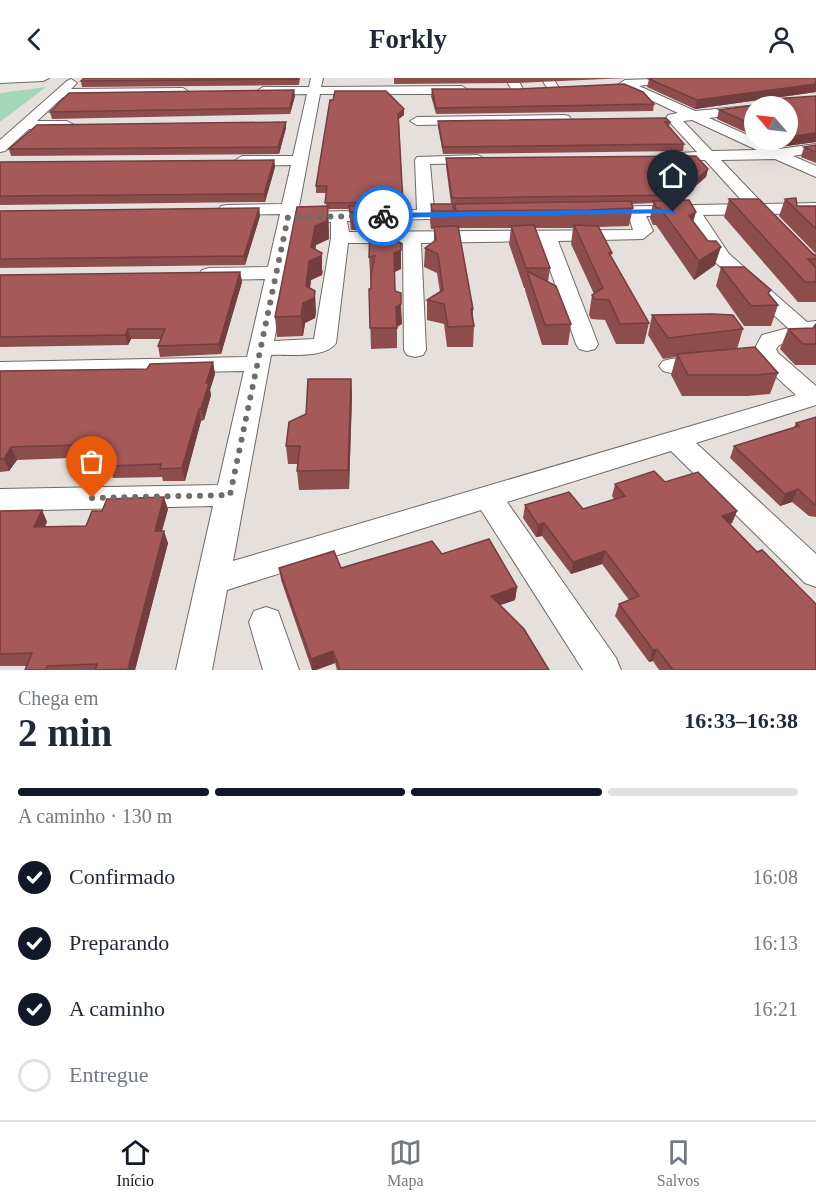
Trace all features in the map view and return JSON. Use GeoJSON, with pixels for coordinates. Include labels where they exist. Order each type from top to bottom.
{"type":"FeatureCollection","features":[{"type":"Feature","properties":{"kind":"street"},"geometry":{"type":"LineString","coordinates":[[0,80],[43,78]]}},
{"type":"Feature","properties":{"kind":"street"},"geometry":{"type":"LineString","coordinates":[[0,148],[76,78]]}},
{"type":"Feature","properties":{"kind":"street"},"geometry":{"type":"LineString","coordinates":[[414,105],[446,78],[462,78]]}},
{"type":"Feature","properties":{"kind":"street"},"geometry":{"type":"LineString","coordinates":[[674,78],[620,84],[816,172]]}},
{"type":"Feature","properties":{"kind":"street"},"geometry":{"type":"LineString","coordinates":[[194,670],[301,160],[302,123],[316,84]]}},
{"type":"Feature","properties":{"kind":"street"},"geometry":{"type":"LineString","coordinates":[[245,91],[316,84],[414,105],[580,119]]}},
{"type":"Feature","properties":{"kind":"street"},"geometry":{"type":"LineString","coordinates":[[519,87],[554,85]]}},
{"type":"Feature","properties":{"kind":"street"},"geometry":{"type":"LineString","coordinates":[[414,105],[470,90]]}},
{"type":"Feature","properties":{"kind":"street"},"geometry":{"type":"LineString","coordinates":[[60,93],[199,92]]}},
{"type":"Feature","properties":{"kind":"street"},"geometry":{"type":"LineString","coordinates":[[744,110],[696,117],[668,118],[775,225]]}},
{"type":"Feature","properties":{"kind":"street"},"geometry":{"type":"LineString","coordinates":[[25,125],[84,124]]}},
{"type":"Feature","properties":{"kind":"street"},"geometry":{"type":"LineString","coordinates":[[648,158],[778,154],[816,148]]}},
{"type":"Feature","properties":{"kind":"street"},"geometry":{"type":"LineString","coordinates":[[426,215],[421,155],[493,159]]}},
{"type":"Feature","properties":{"kind":"street"},"geometry":{"type":"LineString","coordinates":[[232,161],[301,160]]}},
{"type":"Feature","properties":{"kind":"street"},"geometry":{"type":"LineString","coordinates":[[578,213],[758,208],[813,211]]}},
{"type":"Feature","properties":{"kind":"street"},"geometry":{"type":"LineString","coordinates":[[209,210],[339,216],[484,214]]}},
{"type":"Feature","properties":{"kind":"street"},"geometry":{"type":"LineString","coordinates":[[692,211],[717,252],[809,328]]}},
{"type":"Feature","properties":{"kind":"street"},"geometry":{"type":"LineString","coordinates":[[340,238],[641,234],[644,231],[636,212]]}},
{"type":"Feature","properties":{"kind":"street"},"geometry":{"type":"LineString","coordinates":[[0,369],[259,357],[319,346],[325,343],[340,238],[339,216]]}},
{"type":"Feature","properties":{"kind":"street"},"geometry":{"type":"LineString","coordinates":[[547,236],[587,344]]}},
{"type":"Feature","properties":{"kind":"street"},"geometry":{"type":"LineString","coordinates":[[412,238],[415,350]]}},
{"type":"Feature","properties":{"kind":"street"},"geometry":{"type":"LineString","coordinates":[[185,274],[278,273]]}},
{"type":"Feature","properties":{"kind":"street"},"geometry":{"type":"LineString","coordinates":[[809,328],[770,340],[765,349],[767,356],[815,397]]}},
{"type":"Feature","properties":{"kind":"street"},"geometry":{"type":"LineString","coordinates":[[671,366],[767,356]]}},
{"type":"Feature","properties":{"kind":"street"},"geometry":{"type":"LineString","coordinates":[[212,581],[815,397]]}},
{"type":"Feature","properties":{"kind":"street"},"geometry":{"type":"LineString","coordinates":[[675,439],[816,574]]}},
{"type":"Feature","properties":{"kind":"street"},"geometry":{"type":"LineString","coordinates":[[0,500],[230,495]]}},
{"type":"Feature","properties":{"kind":"street"},"geometry":{"type":"LineString","coordinates":[[489,498],[603,670]]}},
{"type":"Feature","properties":{"kind":"street"},"geometry":{"type":"LineString","coordinates":[[266,622],[281,670]]}},
{"type":"Feature","properties":{"kind":"green space"},"geometry":{"type":"Polygon","coordinates":[[[46,87],[0,122],[0,93],[46,87]]]}},
{"type":"Feature","properties":{"kind":"building"},"geometry":{"type":"Polygon","coordinates":[[[84,78],[299,78],[81,81],[84,78]]]}},
{"type":"Feature","properties":{"kind":"building"},"geometry":{"type":"Polygon","coordinates":[[[816,78],[816,84],[697,100],[649,79],[816,78]]]}},
{"type":"Feature","properties":{"kind":"building"},"geometry":{"type":"Polygon","coordinates":[[[624,84],[643,92],[654,104],[436,108],[432,89],[518,89],[624,84]]]}},
{"type":"Feature","properties":{"kind":"building"},"geometry":{"type":"Polygon","coordinates":[[[294,90],[290,108],[50,112],[69,93],[294,90]]]}},
{"type":"Feature","properties":{"kind":"building"},"geometry":{"type":"Polygon","coordinates":[[[335,91],[386,91],[404,109],[398,114],[403,202],[325,203],[327,186],[316,186],[330,100],[333,100],[335,91]]]}},
{"type":"Feature","properties":{"kind":"building"},"geometry":{"type":"Polygon","coordinates":[[[816,96],[816,133],[798,136],[798,97],[816,96]]]}},
{"type":"Feature","properties":{"kind":"building"},"geometry":{"type":"Polygon","coordinates":[[[744,107],[744,121],[719,110],[744,107]]]}},
{"type":"Feature","properties":{"kind":"building"},"geometry":{"type":"Polygon","coordinates":[[[666,118],[670,122],[665,122],[684,144],[443,147],[438,121],[666,118]]]}},
{"type":"Feature","properties":{"kind":"building"},"geometry":{"type":"Polygon","coordinates":[[[286,122],[278,147],[9,149],[37,125],[286,122]]]}},
{"type":"Feature","properties":{"kind":"building"},"geometry":{"type":"Polygon","coordinates":[[[816,145],[816,152],[804,147],[816,145]]]}},
{"type":"Feature","properties":{"kind":"building"},"geometry":{"type":"Polygon","coordinates":[[[696,156],[708,169],[678,195],[452,198],[446,158],[696,156]]]}},
{"type":"Feature","properties":{"kind":"building"},"geometry":{"type":"Polygon","coordinates":[[[274,160],[264,194],[0,196],[0,162],[274,160]]]}},
{"type":"Feature","properties":{"kind":"building"},"geometry":{"type":"Polygon","coordinates":[[[796,198],[797,206],[816,206],[816,229],[785,199],[796,198]]]}},
{"type":"Feature","properties":{"kind":"building"},"geometry":{"type":"Polygon","coordinates":[[[729,199],[759,199],[816,255],[816,259],[808,259],[816,268],[816,282],[805,282],[729,199]]]}},
{"type":"Feature","properties":{"kind":"building"},"geometry":{"type":"Polygon","coordinates":[[[689,200],[696,212],[689,216],[708,241],[716,241],[721,247],[699,261],[653,201],[689,200]]]}},
{"type":"Feature","properties":{"kind":"building"},"geometry":{"type":"Polygon","coordinates":[[[631,201],[633,208],[589,210],[456,211],[455,204],[631,201]]]}},
{"type":"Feature","properties":{"kind":"building"},"geometry":{"type":"Polygon","coordinates":[[[431,204],[453,204],[454,211],[432,211],[431,204]]]}},
{"type":"Feature","properties":{"kind":"building"},"geometry":{"type":"Polygon","coordinates":[[[404,205],[405,211],[350,212],[349,206],[404,205]]]}},
{"type":"Feature","properties":{"kind":"building"},"geometry":{"type":"Polygon","coordinates":[[[328,206],[327,221],[315,226],[311,247],[322,253],[321,256],[309,261],[306,286],[315,291],[314,298],[303,303],[301,316],[275,317],[297,207],[328,206]]]}},
{"type":"Feature","properties":{"kind":"building"},"geometry":{"type":"Polygon","coordinates":[[[259,208],[244,256],[0,259],[0,211],[259,208]]]}},
{"type":"Feature","properties":{"kind":"building"},"geometry":{"type":"Polygon","coordinates":[[[534,225],[550,268],[526,268],[511,226],[534,225]]]}},
{"type":"Feature","properties":{"kind":"building"},"geometry":{"type":"Polygon","coordinates":[[[574,225],[598,226],[612,253],[609,253],[649,323],[620,324],[609,300],[594,299],[592,295],[603,288],[574,225]]]}},
{"type":"Feature","properties":{"kind":"building"},"geometry":{"type":"Polygon","coordinates":[[[458,226],[474,326],[448,327],[444,304],[427,300],[443,290],[438,254],[425,248],[436,240],[434,227],[458,226]]]}},
{"type":"Feature","properties":{"kind":"building"},"geometry":{"type":"Polygon","coordinates":[[[370,227],[393,227],[394,240],[401,243],[401,250],[394,253],[395,291],[401,293],[401,304],[396,307],[397,328],[370,328],[369,289],[371,289],[371,274],[375,256],[369,257],[370,227]]]}},
{"type":"Feature","properties":{"kind":"building"},"geometry":{"type":"Polygon","coordinates":[[[721,267],[744,267],[771,290],[768,293],[778,305],[751,306],[721,267]]]}},
{"type":"Feature","properties":{"kind":"building"},"geometry":{"type":"Polygon","coordinates":[[[527,271],[556,286],[571,324],[545,325],[527,271]]]}},
{"type":"Feature","properties":{"kind":"building"},"geometry":{"type":"Polygon","coordinates":[[[240,272],[219,344],[158,346],[165,329],[128,329],[125,335],[0,337],[0,275],[240,272]]]}},
{"type":"Feature","properties":{"kind":"building"},"geometry":{"type":"Polygon","coordinates":[[[652,315],[733,315],[743,329],[668,338],[652,315]]]}},
{"type":"Feature","properties":{"kind":"building"},"geometry":{"type":"Polygon","coordinates":[[[816,324],[816,344],[803,344],[788,329],[813,328],[816,324]]]}},
{"type":"Feature","properties":{"kind":"building"},"geometry":{"type":"Polygon","coordinates":[[[755,347],[778,373],[688,375],[677,354],[755,347]]]}},
{"type":"Feature","properties":{"kind":"building"},"geometry":{"type":"Polygon","coordinates":[[[213,362],[206,383],[209,383],[182,468],[160,469],[161,464],[109,466],[112,457],[71,458],[77,445],[11,447],[4,459],[0,459],[0,371],[147,369],[150,364],[213,362]]]}},
{"type":"Feature","properties":{"kind":"building"},"geometry":{"type":"Polygon","coordinates":[[[308,379],[351,379],[348,470],[297,471],[300,446],[286,446],[289,422],[306,414],[308,379]]]}},
{"type":"Feature","properties":{"kind":"building"},"geometry":{"type":"Polygon","coordinates":[[[816,417],[816,504],[814,504],[798,489],[785,494],[734,446],[799,426],[796,423],[816,417]]]}},
{"type":"Feature","properties":{"kind":"building"},"geometry":{"type":"Polygon","coordinates":[[[654,471],[665,482],[698,472],[737,511],[722,516],[757,552],[762,550],[816,604],[816,670],[673,670],[657,649],[653,650],[619,604],[639,596],[605,551],[573,562],[544,523],[538,525],[525,505],[569,492],[583,509],[625,496],[615,484],[654,471]]]}},
{"type":"Feature","properties":{"kind":"building"},"geometry":{"type":"Polygon","coordinates":[[[164,497],[155,531],[164,531],[128,669],[95,670],[97,664],[47,666],[46,670],[25,670],[32,653],[0,654],[0,511],[42,510],[34,527],[86,526],[92,511],[102,511],[107,499],[164,497]]]}},
{"type":"Feature","properties":{"kind":"building"},"geometry":{"type":"Polygon","coordinates":[[[489,539],[517,587],[491,596],[524,629],[549,670],[340,670],[333,651],[311,659],[279,568],[334,551],[341,568],[432,541],[442,554],[489,539]]]}},
{"type":"Feature","properties":{"kind":"way so far"},"geometry":{"type":"LineString","coordinates":[[92,498],[230,495],[288,217],[383,216]]}},
{"type":"Feature","properties":{"kind":"route"},"geometry":{"type":"LineString","coordinates":[[383,216],[673,212]]}}]}
